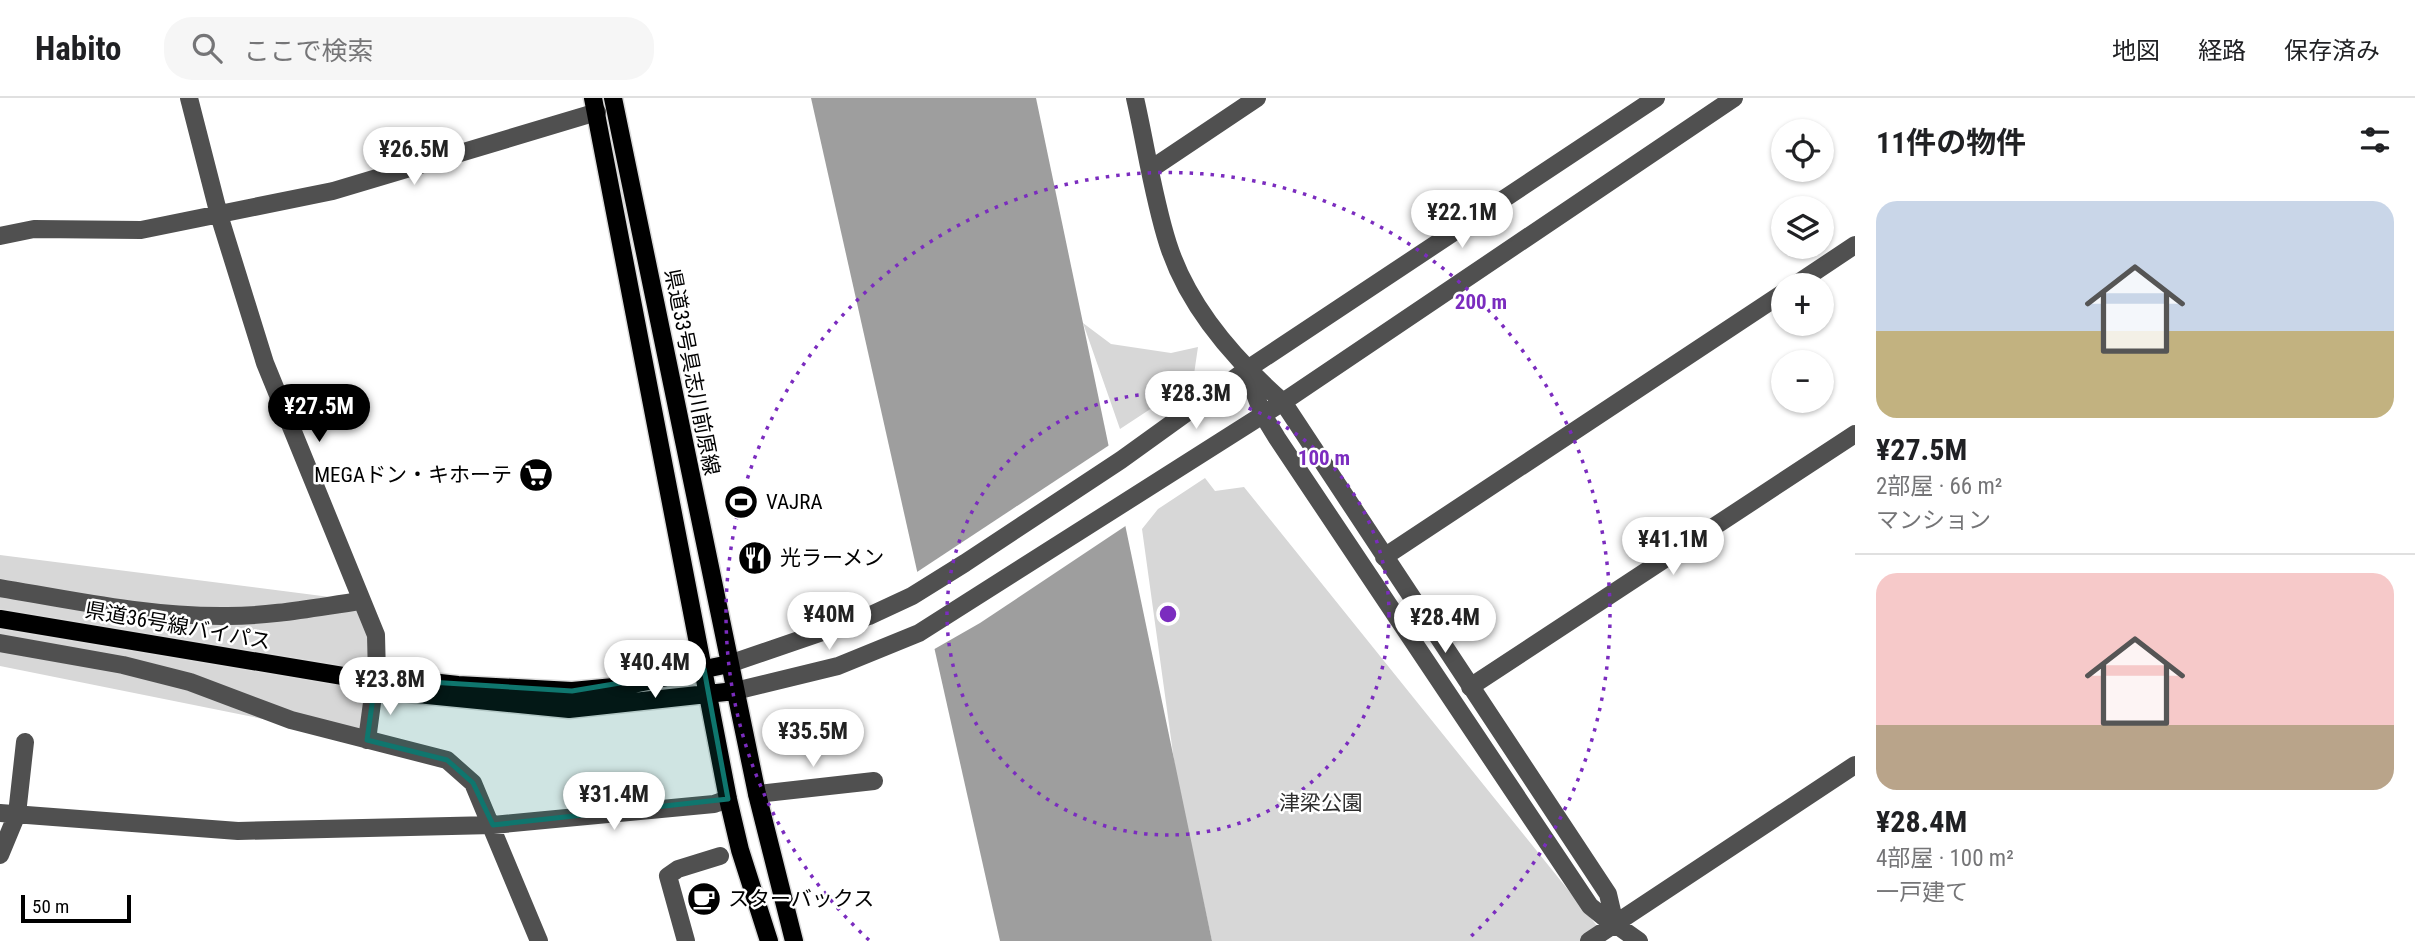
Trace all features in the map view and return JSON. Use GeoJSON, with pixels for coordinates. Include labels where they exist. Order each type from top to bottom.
{"type":"FeatureCollection","features":[{"type":"Feature","properties":{"kind":"main road","name":"県道33号具志川前原線"},"geometry":{"type":"LineString","coordinates":[[613,98],[729,664],[757,794],[794,941]]}},
{"type":"Feature","properties":{"kind":"main road"},"geometry":{"type":"LineString","coordinates":[[595,105],[728,799],[740,850],[769,941]]}},
{"type":"Feature","properties":{"kind":"main road","name":"県道36号線バイパス"},"geometry":{"type":"LineString","coordinates":[[0,619],[373,680],[460,700],[569,709],[709,696],[735,691]]}},
{"type":"Feature","properties":{"kind":"main road"},"geometry":{"type":"LineString","coordinates":[[373,680],[527,690],[599,690],[729,664]]}},
{"type":"Feature","properties":{"kind":"street"},"geometry":{"type":"LineString","coordinates":[[189,98],[219,215],[265,363],[378,647],[366,740]]}},
{"type":"Feature","properties":{"kind":"street"},"geometry":{"type":"LineString","coordinates":[[1135,98],[1169,246],[1182,276],[1223,341],[1246,370],[1283,402],[1608,894],[1617,932]]}},
{"type":"Feature","properties":{"kind":"street"},"geometry":{"type":"LineString","coordinates":[[1151,169],[1257,98]]}},
{"type":"Feature","properties":{"kind":"street"},"geometry":{"type":"LineString","coordinates":[[729,664],[828,632],[912,596],[1121,460],[1246,370],[1656,98]]}},
{"type":"Feature","properties":{"kind":"street"},"geometry":{"type":"LineString","coordinates":[[735,691],[838,666],[919,633],[1283,402],[1734,98]]}},
{"type":"Feature","properties":{"kind":"street"},"geometry":{"type":"LineString","coordinates":[[0,236],[34,229],[141,230],[333,191],[595,105]]}},
{"type":"Feature","properties":{"kind":"street"},"geometry":{"type":"LineString","coordinates":[[1813,273],[1855,245]]}},
{"type":"Feature","properties":{"kind":"street"},"geometry":{"type":"LineString","coordinates":[[1384,557],[1771,301]]}},
{"type":"Feature","properties":{"kind":"street"},"geometry":{"type":"LineString","coordinates":[[1246,370],[1263,415],[1590,906],[1617,932],[1639,941]]}},
{"type":"Feature","properties":{"kind":"street"},"geometry":{"type":"LineString","coordinates":[[1470,687],[1855,434]]}},
{"type":"Feature","properties":{"kind":"street"},"geometry":{"type":"LineString","coordinates":[[0,588],[142,613],[194,615],[271,614],[361,601]]}},
{"type":"Feature","properties":{"kind":"street"},"geometry":{"type":"LineString","coordinates":[[0,643],[123,665],[190,681],[291,720],[447,760],[473,783],[493,825],[539,941]]}},
{"type":"Feature","properties":{"kind":"street"},"geometry":{"type":"LineString","coordinates":[[0,855],[25,742]]}},
{"type":"Feature","properties":{"kind":"street"},"geometry":{"type":"LineString","coordinates":[[1589,941],[1617,932],[1855,765]]}},
{"type":"Feature","properties":{"kind":"street"},"geometry":{"type":"LineString","coordinates":[[757,794],[874,781]]}},
{"type":"Feature","properties":{"kind":"street"},"geometry":{"type":"LineString","coordinates":[[8,813],[238,831],[493,825],[714,804],[728,799]]}},
{"type":"Feature","properties":{"kind":"street"},"geometry":{"type":"LineString","coordinates":[[686,941],[668,876],[678,869],[720,856]]}},
{"type":"Feature","properties":{"kind":"highlighted area"},"geometry":{"type":"Polygon","coordinates":[[[704,669],[728,799],[493,825],[473,783],[447,760],[367,740],[374,690],[349,677],[572,691],[704,669]]]}},
{"type":"Feature","properties":{"kind":"green space"},"geometry":{"type":"Polygon","coordinates":[[[1083,323],[1111,344],[1171,353],[1198,347],[1193,381],[1120,429],[1083,323]]]}},
{"type":"Feature","properties":{"kind":"green space","name":"津梁公園"},"geometry":{"type":"Polygon","coordinates":[[[1205,478],[1215,491],[1244,487],[1602,932],[1589,941],[1212,941],[1177,782],[1142,529],[1158,509],[1205,478]]]}},
{"type":"Feature","properties":{"kind":"green space"},"geometry":{"type":"Polygon","coordinates":[[[0,555],[361,601],[388,677],[367,740],[0,666],[0,555]]]}},
{"type":"Feature","properties":{"kind":"shaded area"},"geometry":{"type":"Polygon","coordinates":[[[811,98],[1036,98],[1212,941],[1000,941],[811,98]]]}},
{"type":"Feature","properties":{"kind":"pier"},"geometry":{"type":"Polygon","coordinates":[[[1111,444],[1127,525],[980,623],[931,651],[914,574],[1111,444]]]}},
{"type":"Feature","properties":{"kind":"place","name":"MEGAドン・キホーテ"},"geometry":{"type":"Point","coordinates":[536,475]}},
{"type":"Feature","properties":{"kind":"place","name":"VAJRA"},"geometry":{"type":"Point","coordinates":[741,502]}},
{"type":"Feature","properties":{"kind":"place","name":"光ラーメン"},"geometry":{"type":"Point","coordinates":[755,558]}},
{"type":"Feature","properties":{"kind":"place","name":"スターバックス"},"geometry":{"type":"Point","coordinates":[704,899]}}]}
